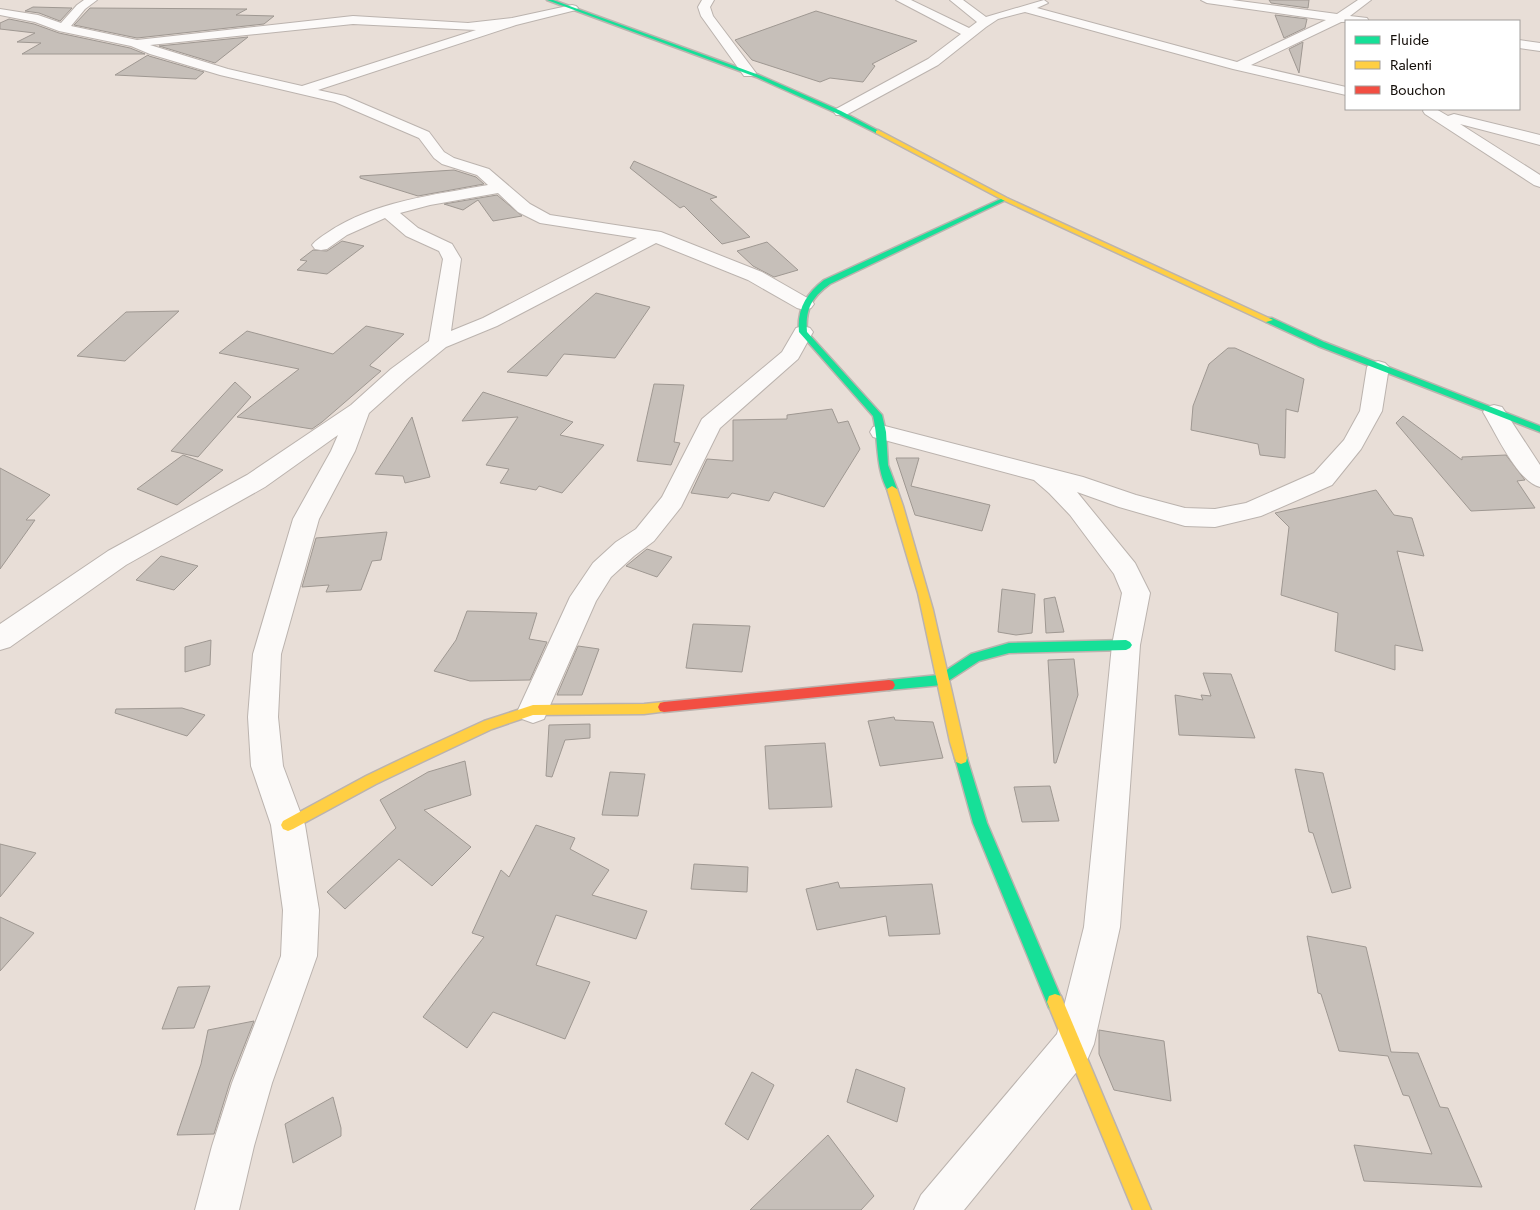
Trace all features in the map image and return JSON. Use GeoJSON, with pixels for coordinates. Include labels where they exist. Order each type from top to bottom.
{"type":"FeatureCollection","features":[{"type":"Feature","properties":{"kind":"street"},"geometry":{"type":"LineString","coordinates":[[63,28],[81,7],[91,0]]}},
{"type":"Feature","properties":{"kind":"street"},"geometry":{"type":"LineString","coordinates":[[549,0],[749,72],[841,112],[1005,198],[1321,344],[1540,429]]}},
{"type":"Feature","properties":{"kind":"street"},"geometry":{"type":"LineString","coordinates":[[708,0],[704,8],[707,16],[749,72]]}},
{"type":"Feature","properties":{"kind":"street"},"geometry":{"type":"LineString","coordinates":[[902,0],[971,34]]}},
{"type":"Feature","properties":{"kind":"street"},"geometry":{"type":"LineString","coordinates":[[956,0],[985,22]]}},
{"type":"Feature","properties":{"kind":"street"},"geometry":{"type":"LineString","coordinates":[[841,112],[933,62],[994,17],[1051,0]]}},
{"type":"Feature","properties":{"kind":"street"},"geometry":{"type":"LineString","coordinates":[[1207,0],[1355,20]]}},
{"type":"Feature","properties":{"kind":"street"},"geometry":{"type":"LineString","coordinates":[[1238,66],[1339,18],[1365,0]]}},
{"type":"Feature","properties":{"kind":"street"},"geometry":{"type":"LineString","coordinates":[[303,90],[512,22],[572,8]]}},
{"type":"Feature","properties":{"kind":"street"},"geometry":{"type":"LineString","coordinates":[[1024,8],[1238,66],[1345,91]]}},
{"type":"Feature","properties":{"kind":"street"},"geometry":{"type":"LineString","coordinates":[[0,12],[38,19],[63,28],[135,43],[154,51],[225,72],[340,98],[424,135],[439,155],[448,161],[483,172],[524,208],[546,219],[599,229],[654,236],[755,276],[804,304]]}},
{"type":"Feature","properties":{"kind":"street"},"geometry":{"type":"LineString","coordinates":[[135,43],[324,22],[361,20],[468,27],[512,22]]}},
{"type":"Feature","properties":{"kind":"street"},"geometry":{"type":"LineString","coordinates":[[1520,44],[1540,47]]}},
{"type":"Feature","properties":{"kind":"street"},"geometry":{"type":"LineString","coordinates":[[1424,110],[1540,140]]}},
{"type":"Feature","properties":{"kind":"street"},"geometry":{"type":"LineString","coordinates":[[1424,110],[1540,182]]}},
{"type":"Feature","properties":{"kind":"street"},"geometry":{"type":"LineString","coordinates":[[321,245],[360,221],[387,211],[501,188]]}},
{"type":"Feature","properties":{"kind":"street"},"geometry":{"type":"LineString","coordinates":[[1005,198],[826,282],[814,290],[804,304],[800,318],[804,332],[865,400],[876,415],[881,432],[883,465],[908,535],[932,628],[950,721],[980,822],[1142,1210]]}},
{"type":"Feature","properties":{"kind":"street"},"geometry":{"type":"LineString","coordinates":[[387,211],[412,232],[446,248],[452,260],[439,343]]}},
{"type":"Feature","properties":{"kind":"street"},"geometry":{"type":"LineString","coordinates":[[0,640],[117,558],[256,481],[359,410],[439,343],[490,322],[654,236]]}},
{"type":"Feature","properties":{"kind":"street"},"geometry":{"type":"LineString","coordinates":[[533,710],[584,597],[602,570],[625,549],[645,535],[672,501],[710,424],[791,354],[804,332]]}},
{"type":"Feature","properties":{"kind":"street"},"geometry":{"type":"LineString","coordinates":[[881,432],[1083,484],[1128,501],[1184,517],[1215,518],[1252,510],[1323,479],[1352,444],[1371,411],[1378,367]]}},
{"type":"Feature","properties":{"kind":"street"},"geometry":{"type":"LineString","coordinates":[[217,1210],[233,1146],[252,1083],[299,956],[301,910],[288,825],[267,766],[263,717],[268,654],[306,519],[343,451],[359,410]]}},
{"type":"Feature","properties":{"kind":"street"},"geometry":{"type":"LineString","coordinates":[[1494,412],[1529,468],[1540,479]]}},
{"type":"Feature","properties":{"kind":"street"},"geometry":{"type":"LineString","coordinates":[[936,1210],[1074,1044],[1102,927],[1126,645],[1136,593],[1126,570],[1079,509],[1058,487],[1042,474]]}},
{"type":"Feature","properties":{"kind":"street"},"geometry":{"type":"LineString","coordinates":[[288,825],[371,780],[417,758],[488,725],[533,710],[644,709],[942,680],[976,657],[1009,648],[1126,645]]}},
{"type":"Feature","properties":{"kind":"building"},"geometry":{"type":"Polygon","coordinates":[[[1269,0],[1309,0],[1308,8],[1271,3],[1269,0]]]}},
{"type":"Feature","properties":{"kind":"building"},"geometry":{"type":"Polygon","coordinates":[[[33,7],[72,8],[60,21],[39,13],[25,11],[33,7]]]}},
{"type":"Feature","properties":{"kind":"building"},"geometry":{"type":"Polygon","coordinates":[[[90,8],[247,9],[236,15],[274,16],[264,24],[137,38],[74,25],[90,8]]]}},
{"type":"Feature","properties":{"kind":"building"},"geometry":{"type":"Polygon","coordinates":[[[816,11],[917,41],[872,64],[875,66],[863,82],[830,78],[820,82],[752,60],[735,40],[816,11]]]}},
{"type":"Feature","properties":{"kind":"building"},"geometry":{"type":"Polygon","coordinates":[[[1275,15],[1307,19],[1305,28],[1284,38],[1275,15]]]}},
{"type":"Feature","properties":{"kind":"building"},"geometry":{"type":"Polygon","coordinates":[[[9,19],[34,24],[59,33],[130,48],[145,54],[22,54],[41,43],[17,42],[35,33],[0,29],[0,23],[9,19]]]}},
{"type":"Feature","properties":{"kind":"building"},"geometry":{"type":"Polygon","coordinates":[[[248,37],[215,63],[159,46],[248,37]]]}},
{"type":"Feature","properties":{"kind":"building"},"geometry":{"type":"Polygon","coordinates":[[[1303,42],[1299,73],[1289,49],[1303,42]]]}},
{"type":"Feature","properties":{"kind":"building"},"geometry":{"type":"Polygon","coordinates":[[[148,55],[204,72],[196,79],[115,75],[148,55]]]}},
{"type":"Feature","properties":{"kind":"building"},"geometry":{"type":"Polygon","coordinates":[[[634,161],[717,197],[710,199],[750,237],[722,244],[684,206],[680,208],[630,168],[634,161]]]}},
{"type":"Feature","properties":{"kind":"building"},"geometry":{"type":"Polygon","coordinates":[[[454,170],[476,177],[484,184],[418,196],[360,178],[360,176],[454,170]]]}},
{"type":"Feature","properties":{"kind":"building"},"geometry":{"type":"Polygon","coordinates":[[[497,195],[522,216],[493,221],[478,200],[463,210],[444,204],[497,195]]]}},
{"type":"Feature","properties":{"kind":"building"},"geometry":{"type":"Polygon","coordinates":[[[342,241],[364,246],[327,274],[297,270],[307,261],[300,260],[313,250],[327,251],[342,241]]]}},
{"type":"Feature","properties":{"kind":"building"},"geometry":{"type":"Polygon","coordinates":[[[767,242],[798,270],[774,277],[753,266],[737,251],[767,242]]]}},
{"type":"Feature","properties":{"kind":"building"},"geometry":{"type":"Polygon","coordinates":[[[596,293],[650,307],[615,358],[564,354],[547,376],[507,372],[596,293]]]}},
{"type":"Feature","properties":{"kind":"building"},"geometry":{"type":"Polygon","coordinates":[[[179,311],[125,361],[77,356],[126,312],[179,311]]]}},
{"type":"Feature","properties":{"kind":"building"},"geometry":{"type":"Polygon","coordinates":[[[366,326],[404,334],[370,365],[381,371],[322,422],[312,429],[237,417],[299,369],[219,353],[247,331],[333,354],[366,326]]]}},
{"type":"Feature","properties":{"kind":"building"},"geometry":{"type":"Polygon","coordinates":[[[1228,348],[1235,348],[1304,379],[1298,412],[1286,409],[1285,458],[1260,455],[1258,444],[1191,430],[1193,406],[1209,364],[1228,348]]]}},
{"type":"Feature","properties":{"kind":"building"},"geometry":{"type":"Polygon","coordinates":[[[235,382],[251,397],[198,457],[171,451],[235,382]]]}},
{"type":"Feature","properties":{"kind":"building"},"geometry":{"type":"Polygon","coordinates":[[[654,384],[684,385],[674,442],[680,443],[671,465],[637,461],[654,384]]]}},
{"type":"Feature","properties":{"kind":"building"},"geometry":{"type":"Polygon","coordinates":[[[483,392],[573,422],[560,435],[604,445],[562,493],[539,486],[536,490],[500,483],[509,469],[486,465],[518,417],[462,421],[483,392]]]}},
{"type":"Feature","properties":{"kind":"building"},"geometry":{"type":"Polygon","coordinates":[[[832,409],[838,423],[848,421],[860,449],[824,507],[774,492],[769,501],[732,493],[728,498],[691,493],[707,459],[733,461],[733,420],[787,419],[787,415],[832,409]]]}},
{"type":"Feature","properties":{"kind":"building"},"geometry":{"type":"Polygon","coordinates":[[[1403,416],[1462,460],[1462,457],[1506,455],[1525,480],[1517,481],[1535,508],[1471,511],[1396,423],[1403,416]]]}},
{"type":"Feature","properties":{"kind":"building"},"geometry":{"type":"Polygon","coordinates":[[[412,417],[430,477],[405,483],[403,476],[375,474],[412,417]]]}},
{"type":"Feature","properties":{"kind":"building"},"geometry":{"type":"Polygon","coordinates":[[[183,455],[223,470],[177,505],[137,489],[183,455]]]}},
{"type":"Feature","properties":{"kind":"building"},"geometry":{"type":"Polygon","coordinates":[[[896,458],[919,458],[911,486],[990,505],[982,531],[915,515],[896,458]]]}},
{"type":"Feature","properties":{"kind":"building"},"geometry":{"type":"Polygon","coordinates":[[[0,468],[50,495],[26,520],[35,520],[0,569],[0,468]]]}},
{"type":"Feature","properties":{"kind":"building"},"geometry":{"type":"Polygon","coordinates":[[[1376,490],[1394,515],[1412,518],[1424,556],[1397,551],[1423,651],[1395,645],[1395,670],[1335,651],[1338,613],[1281,595],[1289,527],[1275,513],[1376,490]]]}},
{"type":"Feature","properties":{"kind":"building"},"geometry":{"type":"Polygon","coordinates":[[[387,532],[381,560],[372,561],[361,590],[326,592],[329,585],[302,587],[316,538],[387,532]]]}},
{"type":"Feature","properties":{"kind":"building"},"geometry":{"type":"Polygon","coordinates":[[[647,549],[672,557],[657,577],[626,566],[647,549]]]}},
{"type":"Feature","properties":{"kind":"building"},"geometry":{"type":"Polygon","coordinates":[[[161,556],[198,566],[174,590],[136,580],[161,556]]]}},
{"type":"Feature","properties":{"kind":"building"},"geometry":{"type":"Polygon","coordinates":[[[1002,589],[1035,594],[1032,633],[1016,635],[998,632],[1002,589]]]}},
{"type":"Feature","properties":{"kind":"building"},"geometry":{"type":"Polygon","coordinates":[[[1055,597],[1064,632],[1046,633],[1044,599],[1055,597]]]}},
{"type":"Feature","properties":{"kind":"building"},"geometry":{"type":"Polygon","coordinates":[[[467,611],[537,613],[529,639],[547,642],[530,680],[470,681],[434,671],[456,640],[467,611]]]}},
{"type":"Feature","properties":{"kind":"building"},"geometry":{"type":"Polygon","coordinates":[[[693,624],[750,626],[742,672],[686,668],[693,624]]]}},
{"type":"Feature","properties":{"kind":"building"},"geometry":{"type":"Polygon","coordinates":[[[211,640],[210,665],[185,672],[185,647],[211,640]]]}},
{"type":"Feature","properties":{"kind":"building"},"geometry":{"type":"Polygon","coordinates":[[[578,646],[599,649],[582,695],[557,695],[578,646]]]}},
{"type":"Feature","properties":{"kind":"building"},"geometry":{"type":"Polygon","coordinates":[[[1074,659],[1078,695],[1056,763],[1054,763],[1048,660],[1074,659]]]}},
{"type":"Feature","properties":{"kind":"building"},"geometry":{"type":"Polygon","coordinates":[[[1203,673],[1231,674],[1255,738],[1179,735],[1175,695],[1203,700],[1201,695],[1211,696],[1203,673]]]}},
{"type":"Feature","properties":{"kind":"building"},"geometry":{"type":"Polygon","coordinates":[[[182,708],[205,715],[187,736],[115,713],[116,709],[182,708]]]}},
{"type":"Feature","properties":{"kind":"building"},"geometry":{"type":"Polygon","coordinates":[[[894,717],[895,720],[933,722],[943,758],[880,766],[868,721],[894,717]]]}},
{"type":"Feature","properties":{"kind":"building"},"geometry":{"type":"Polygon","coordinates":[[[590,724],[590,738],[565,740],[552,777],[546,776],[549,725],[590,724]]]}},
{"type":"Feature","properties":{"kind":"building"},"geometry":{"type":"Polygon","coordinates":[[[825,743],[832,807],[769,809],[765,746],[825,743]]]}},
{"type":"Feature","properties":{"kind":"building"},"geometry":{"type":"Polygon","coordinates":[[[465,761],[471,795],[424,810],[471,847],[432,886],[399,859],[345,909],[327,892],[396,828],[380,800],[428,772],[465,761]]]}},
{"type":"Feature","properties":{"kind":"building"},"geometry":{"type":"Polygon","coordinates":[[[1295,769],[1323,773],[1351,888],[1332,893],[1313,833],[1309,832],[1295,769]]]}},
{"type":"Feature","properties":{"kind":"building"},"geometry":{"type":"Polygon","coordinates":[[[610,772],[645,774],[638,816],[602,815],[610,772]]]}},
{"type":"Feature","properties":{"kind":"building"},"geometry":{"type":"Polygon","coordinates":[[[1050,786],[1059,821],[1022,822],[1014,787],[1050,786]]]}},
{"type":"Feature","properties":{"kind":"building"},"geometry":{"type":"Polygon","coordinates":[[[536,825],[575,838],[570,849],[609,870],[592,895],[647,911],[636,939],[556,915],[536,965],[590,982],[565,1039],[493,1012],[467,1048],[423,1017],[484,937],[472,933],[501,870],[509,877],[536,825]]]}},
{"type":"Feature","properties":{"kind":"building"},"geometry":{"type":"Polygon","coordinates":[[[0,844],[36,853],[0,897],[0,844]]]}},
{"type":"Feature","properties":{"kind":"building"},"geometry":{"type":"Polygon","coordinates":[[[694,864],[748,867],[747,892],[691,889],[694,864]]]}},
{"type":"Feature","properties":{"kind":"building"},"geometry":{"type":"Polygon","coordinates":[[[838,882],[840,888],[932,884],[940,934],[889,936],[886,916],[817,930],[806,889],[838,882]]]}},
{"type":"Feature","properties":{"kind":"building"},"geometry":{"type":"Polygon","coordinates":[[[0,917],[34,933],[0,971],[0,917]]]}},
{"type":"Feature","properties":{"kind":"building"},"geometry":{"type":"Polygon","coordinates":[[[1307,936],[1366,947],[1391,1052],[1418,1053],[1440,1107],[1448,1108],[1482,1187],[1364,1181],[1354,1145],[1432,1154],[1409,1096],[1403,1095],[1388,1056],[1339,1051],[1321,994],[1318,993],[1307,936]]]}},
{"type":"Feature","properties":{"kind":"building"},"geometry":{"type":"Polygon","coordinates":[[[210,986],[194,1028],[162,1029],[178,987],[210,986]]]}},
{"type":"Feature","properties":{"kind":"building"},"geometry":{"type":"Polygon","coordinates":[[[254,1021],[230,1082],[214,1134],[177,1135],[201,1064],[208,1030],[254,1021]]]}},
{"type":"Feature","properties":{"kind":"building"},"geometry":{"type":"Polygon","coordinates":[[[1099,1030],[1164,1041],[1171,1101],[1114,1090],[1099,1054],[1099,1030]]]}},
{"type":"Feature","properties":{"kind":"building"},"geometry":{"type":"Polygon","coordinates":[[[856,1069],[905,1088],[897,1122],[847,1102],[856,1069]]]}},
{"type":"Feature","properties":{"kind":"building"},"geometry":{"type":"Polygon","coordinates":[[[752,1072],[774,1085],[748,1140],[725,1124],[752,1072]]]}},
{"type":"Feature","properties":{"kind":"building"},"geometry":{"type":"Polygon","coordinates":[[[333,1097],[341,1128],[341,1136],[293,1163],[285,1124],[333,1097]]]}},
{"type":"Feature","properties":{"kind":"building"},"geometry":{"type":"Polygon","coordinates":[[[828,1135],[874,1196],[861,1210],[750,1210],[828,1135]]]}},
{"type":"Feature","properties":{"kind":"traffic: fast"},"geometry":{"type":"LineString","coordinates":[[549,0],[757,76],[798,93],[878,132]]}},
{"type":"Feature","properties":{"kind":"traffic: fast"},"geometry":{"type":"LineString","coordinates":[[892,489],[883,465],[881,432],[877,415],[803,332],[802,316],[806,303],[827,282],[1005,199]]}},
{"type":"Feature","properties":{"kind":"traffic: fast"},"geometry":{"type":"LineString","coordinates":[[1269,320],[1321,344],[1540,429]]}},
{"type":"Feature","properties":{"kind":"traffic: fast"},"geometry":{"type":"LineString","coordinates":[[889,685],[942,680],[975,657],[1009,648],[1126,645]]}},
{"type":"Feature","properties":{"kind":"traffic: fast"},"geometry":{"type":"LineString","coordinates":[[961,758],[980,823],[1055,1002]]}},
{"type":"Feature","properties":{"kind":"traffic: slow"},"geometry":{"type":"LineString","coordinates":[[878,132],[1005,199],[1269,320]]}},
{"type":"Feature","properties":{"kind":"traffic: slow"},"geometry":{"type":"LineString","coordinates":[[892,489],[909,540],[932,628],[952,726],[961,758]]}},
{"type":"Feature","properties":{"kind":"traffic: slow"},"geometry":{"type":"LineString","coordinates":[[288,825],[371,780],[417,758],[488,725],[533,710],[644,709],[664,707]]}},
{"type":"Feature","properties":{"kind":"traffic: slow"},"geometry":{"type":"LineString","coordinates":[[1055,1002],[1142,1210]]}},
{"type":"Feature","properties":{"kind":"traffic: jam"},"geometry":{"type":"LineString","coordinates":[[664,707],[889,685]]}}]}
